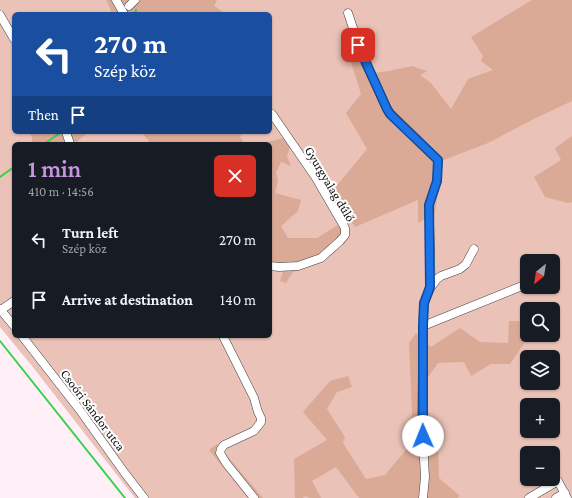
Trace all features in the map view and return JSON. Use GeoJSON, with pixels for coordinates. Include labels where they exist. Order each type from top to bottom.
{"type":"FeatureCollection","features":[{"type":"Feature","properties":{"kind":"street"},"geometry":{"type":"LineString","coordinates":[[116,0],[123,12]]}},
{"type":"Feature","properties":{"kind":"street"},"geometry":{"type":"LineString","coordinates":[[129,6],[135,0]]}},
{"type":"Feature","properties":{"kind":"street"},"geometry":{"type":"LineString","coordinates":[[348,13],[362,55],[390,114],[438,160],[437,181],[429,205],[430,287]]}},
{"type":"Feature","properties":{"kind":"street"},"geometry":{"type":"LineString","coordinates":[[0,14],[12,35]]}},
{"type":"Feature","properties":{"kind":"street","name":"Gyurgyalag dűlő"},"geometry":{"type":"LineString","coordinates":[[272,114],[316,178],[345,228],[345,235],[321,258],[298,266],[272,266]]}},
{"type":"Feature","properties":{"kind":"street"},"geometry":{"type":"LineString","coordinates":[[423,498],[425,477],[422,422],[424,303],[430,287],[437,279],[460,269],[466,264],[474,249]]}},
{"type":"Feature","properties":{"kind":"street"},"geometry":{"type":"LineString","coordinates":[[423,326],[520,287]]}},
{"type":"Feature","properties":{"kind":"street"},"geometry":{"type":"LineString","coordinates":[[12,302],[0,310],[12,324]]}},
{"type":"Feature","properties":{"kind":"street","name":"Csoóri Sándor utca"},"geometry":{"type":"LineString","coordinates":[[24,338],[79,409],[144,498]]}},
{"type":"Feature","properties":{"kind":"street"},"geometry":{"type":"LineString","coordinates":[[224,338],[254,398],[261,422],[254,432],[224,446],[220,449],[220,453],[226,463],[254,498]]}},
{"type":"Feature","properties":{"kind":"street"},"geometry":{"type":"LineString","coordinates":[[529,498],[558,481],[566,495],[556,498]]}},
{"type":"Feature","properties":{"kind":"shaded area"},"geometry":{"type":"Polygon","coordinates":[[[0,0],[106,0],[111,12],[12,12],[12,134],[31,134],[32,142],[12,142],[12,338],[272,338],[272,142],[76,142],[86,134],[272,134],[272,12],[223,12],[215,6],[217,0],[572,0],[572,498],[135,498],[0,327],[0,0]]]}},
{"type":"Feature","properties":{"kind":"shaded area"},"geometry":{"type":"Polygon","coordinates":[[[106,0],[217,0],[215,6],[223,12],[111,12],[106,0]]]}},
{"type":"Feature","properties":{"kind":"shaded area"},"geometry":{"type":"Polygon","coordinates":[[[532,0],[572,0],[572,101],[488,143],[441,161],[435,214],[418,223],[418,200],[355,227],[330,194],[367,149],[346,113],[361,94],[347,49],[362,48],[374,73],[412,66],[427,71],[420,75],[431,83],[451,109],[468,79],[493,70],[481,61],[483,56],[471,37],[532,0]]]}},
{"type":"Feature","properties":{"kind":"shaded area"},"geometry":{"type":"Polygon","coordinates":[[[31,134],[86,134],[76,142],[32,142],[31,134]]]}},
{"type":"Feature","properties":{"kind":"shaded area"},"geometry":{"type":"Polygon","coordinates":[[[143,134],[241,134],[240,137],[244,142],[148,142],[149,141],[143,134]]]}},
{"type":"Feature","properties":{"kind":"shaded area"},"geometry":{"type":"Polygon","coordinates":[[[572,136],[572,202],[568,203],[545,197],[534,177],[561,160],[555,148],[572,136]]]}},
{"type":"Feature","properties":{"kind":"shaded area"},"geometry":{"type":"Polygon","coordinates":[[[283,138],[290,146],[287,157],[291,166],[281,162],[276,173],[278,181],[275,193],[301,200],[298,211],[281,226],[288,238],[317,238],[336,226],[349,225],[335,252],[312,265],[293,272],[286,283],[280,281],[283,272],[282,265],[272,262],[272,142],[268,142],[283,138]]]}},
{"type":"Feature","properties":{"kind":"shaded area"},"geometry":{"type":"Polygon","coordinates":[[[509,321],[519,321],[520,342],[525,342],[510,364],[491,364],[471,376],[464,362],[438,363],[426,380],[428,418],[438,442],[439,478],[460,496],[457,498],[359,498],[336,467],[312,481],[321,498],[310,498],[305,496],[303,498],[295,498],[294,459],[327,440],[303,412],[330,381],[348,376],[352,387],[337,392],[327,409],[345,437],[343,443],[366,479],[385,475],[410,445],[412,412],[409,343],[416,333],[431,347],[460,328],[480,342],[508,343],[509,321]]]}},
{"type":"Feature","properties":{"kind":"shaded area"},"geometry":{"type":"Polygon","coordinates":[[[217,444],[263,498],[248,498],[209,450],[217,444]]]}},
{"type":"Feature","properties":{"kind":"waterway"},"geometry":{"type":"LineString","coordinates":[[47,142],[59,134]]}},
{"type":"Feature","properties":{"kind":"waterway"},"geometry":{"type":"LineString","coordinates":[[0,177],[12,168]]}},
{"type":"Feature","properties":{"kind":"waterway"},"geometry":{"type":"LineString","coordinates":[[0,341],[125,498]]}},
{"type":"Feature","properties":{"kind":"route"},"geometry":{"type":"LineString","coordinates":[[358,45],[390,114],[438,160],[437,181],[429,205],[430,287],[424,303],[423,436]]}}]}
